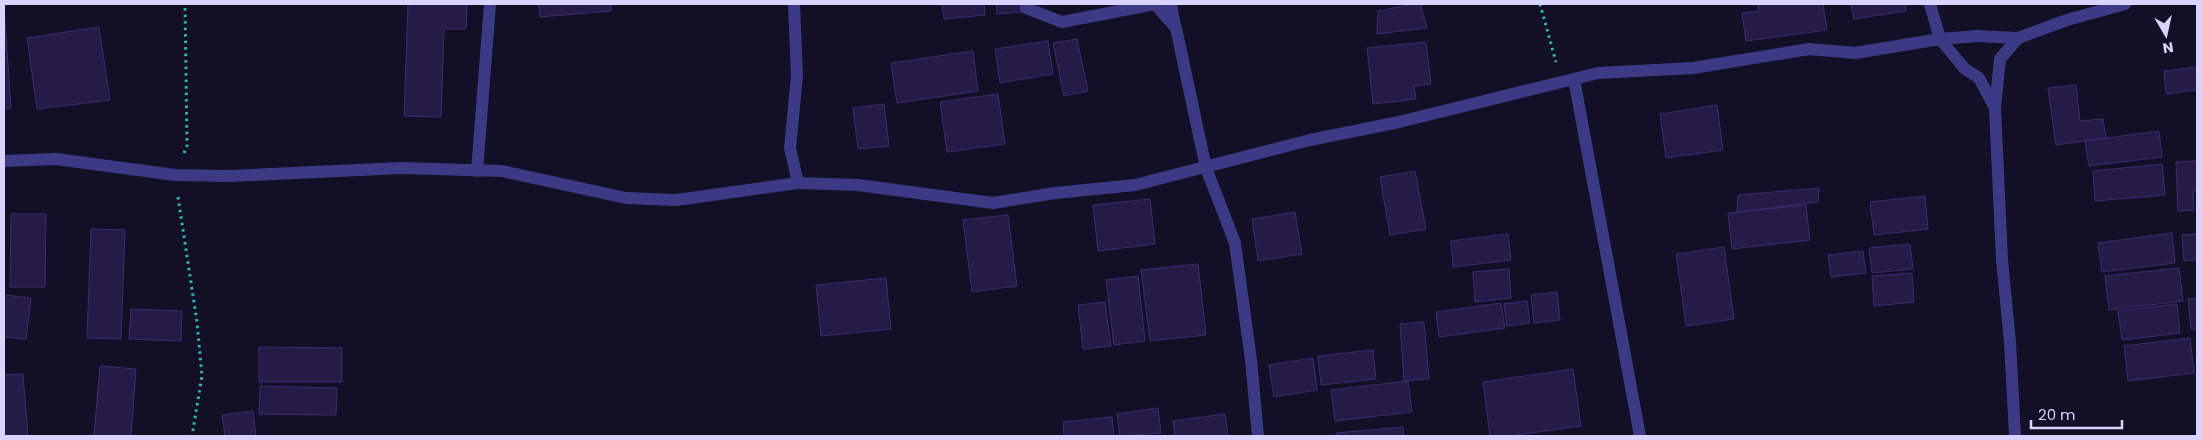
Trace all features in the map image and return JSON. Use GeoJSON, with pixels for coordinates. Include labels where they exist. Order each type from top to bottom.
{"type":"FeatureCollection","features":[{"type":"Feature","properties":{"kind":"street"},"geometry":{"type":"LineString","coordinates":[[477,171],[490,4]]}},
{"type":"Feature","properties":{"kind":"street"},"geometry":{"type":"LineString","coordinates":[[794,4],[797,76],[790,148],[798,183]]}},
{"type":"Feature","properties":{"kind":"street"},"geometry":{"type":"LineString","coordinates":[[1026,8],[1062,22],[1155,4],[1176,28]]}},
{"type":"Feature","properties":{"kind":"street"},"geometry":{"type":"LineString","coordinates":[[1171,4],[1206,168],[1235,243],[1251,360],[1258,436]]}},
{"type":"Feature","properties":{"kind":"street"},"geometry":{"type":"LineString","coordinates":[[1930,4],[1940,39],[1965,69],[1979,78],[1995,108]]}},
{"type":"Feature","properties":{"kind":"street"},"geometry":{"type":"LineString","coordinates":[[4,161],[56,159],[175,175],[230,176],[401,168],[502,171],[626,198],[676,200],[798,183],[858,184],[994,203],[1055,193],[1135,185],[1310,140],[1399,122],[1598,72],[1693,68],[1809,49],[1855,53],[1940,39],[1977,36],[2018,38],[2067,20],[2125,4]]}},
{"type":"Feature","properties":{"kind":"street"},"geometry":{"type":"LineString","coordinates":[[2015,436],[2010,342],[2002,260],[1995,108],[2000,59],[2018,38]]}},
{"type":"Feature","properties":{"kind":"street"},"geometry":{"type":"LineString","coordinates":[[1574,79],[1640,436]]}},
{"type":"Feature","properties":{"kind":"path"},"geometry":{"type":"LineString","coordinates":[[185,4],[187,146],[175,175],[183,244],[197,322],[202,376],[192,436]]}},
{"type":"Feature","properties":{"kind":"path"},"geometry":{"type":"LineString","coordinates":[[1540,4],[1561,82]]}},
{"type":"Feature","properties":{"kind":"building"},"geometry":{"type":"Polygon","coordinates":[[[408,4],[467,4],[466,29],[444,29],[441,117],[404,116],[408,4]]]}},
{"type":"Feature","properties":{"kind":"building"},"geometry":{"type":"Polygon","coordinates":[[[539,4],[611,4],[611,11],[540,17],[539,4]]]}},
{"type":"Feature","properties":{"kind":"building"},"geometry":{"type":"Polygon","coordinates":[[[942,4],[984,4],[985,15],[944,19],[942,4]]]}},
{"type":"Feature","properties":{"kind":"building"},"geometry":{"type":"Polygon","coordinates":[[[996,4],[1021,4],[1022,12],[997,14],[996,4]]]}},
{"type":"Feature","properties":{"kind":"building"},"geometry":{"type":"Polygon","coordinates":[[[1420,4],[1427,28],[1377,34],[1378,11],[1420,4]]]}},
{"type":"Feature","properties":{"kind":"building"},"geometry":{"type":"Polygon","coordinates":[[[1758,4],[1823,4],[1827,30],[1746,41],[1742,13],[1759,11],[1758,4]]]}},
{"type":"Feature","properties":{"kind":"building"},"geometry":{"type":"Polygon","coordinates":[[[1851,4],[1905,4],[1906,11],[1854,19],[1851,4]]]}},
{"type":"Feature","properties":{"kind":"building"},"geometry":{"type":"Polygon","coordinates":[[[4,7],[11,108],[4,109],[4,7]]]}},
{"type":"Feature","properties":{"kind":"building"},"geometry":{"type":"Polygon","coordinates":[[[99,27],[110,100],[37,109],[27,38],[99,27]]]}},
{"type":"Feature","properties":{"kind":"building"},"geometry":{"type":"Polygon","coordinates":[[[1077,39],[1088,91],[1064,96],[1053,43],[1077,39]]]}},
{"type":"Feature","properties":{"kind":"building"},"geometry":{"type":"Polygon","coordinates":[[[1048,41],[1053,74],[1000,83],[995,49],[1048,41]]]}},
{"type":"Feature","properties":{"kind":"building"},"geometry":{"type":"Polygon","coordinates":[[[1426,42],[1431,84],[1414,86],[1416,99],[1373,104],[1367,48],[1426,42]]]}},
{"type":"Feature","properties":{"kind":"building"},"geometry":{"type":"Polygon","coordinates":[[[973,51],[978,91],[897,103],[891,63],[973,51]]]}},
{"type":"Feature","properties":{"kind":"building"},"geometry":{"type":"Polygon","coordinates":[[[2197,67],[2197,90],[2166,94],[2164,71],[2197,67]]]}},
{"type":"Feature","properties":{"kind":"building"},"geometry":{"type":"Polygon","coordinates":[[[2076,85],[2080,121],[2103,119],[2106,138],[2056,145],[2048,88],[2076,85]]]}},
{"type":"Feature","properties":{"kind":"building"},"geometry":{"type":"Polygon","coordinates":[[[998,94],[1005,144],[947,152],[940,102],[998,94]]]}},
{"type":"Feature","properties":{"kind":"building"},"geometry":{"type":"Polygon","coordinates":[[[884,104],[889,146],[858,149],[853,108],[884,104]]]}},
{"type":"Feature","properties":{"kind":"building"},"geometry":{"type":"Polygon","coordinates":[[[1717,105],[1723,150],[1666,158],[1660,114],[1717,105]]]}},
{"type":"Feature","properties":{"kind":"building"},"geometry":{"type":"Polygon","coordinates":[[[2159,131],[2162,157],[2089,166],[2085,141],[2159,131]]]}},
{"type":"Feature","properties":{"kind":"building"},"geometry":{"type":"Polygon","coordinates":[[[2197,161],[2197,191],[2193,191],[2194,210],[2178,211],[2176,162],[2197,161]]]}},
{"type":"Feature","properties":{"kind":"building"},"geometry":{"type":"Polygon","coordinates":[[[2162,164],[2165,195],[2095,201],[2093,171],[2162,164]]]}},
{"type":"Feature","properties":{"kind":"building"},"geometry":{"type":"Polygon","coordinates":[[[1415,171],[1426,229],[1390,235],[1380,177],[1415,171]]]}},
{"type":"Feature","properties":{"kind":"building"},"geometry":{"type":"Polygon","coordinates":[[[1819,188],[1818,202],[1737,212],[1738,195],[1819,188]]]}},
{"type":"Feature","properties":{"kind":"building"},"geometry":{"type":"Polygon","coordinates":[[[1925,196],[1928,229],[1874,235],[1870,202],[1925,196]]]}},
{"type":"Feature","properties":{"kind":"building"},"geometry":{"type":"Polygon","coordinates":[[[1150,199],[1155,244],[1098,251],[1093,205],[1150,199]]]}},
{"type":"Feature","properties":{"kind":"building"},"geometry":{"type":"Polygon","coordinates":[[[1806,205],[1810,240],[1732,249],[1728,213],[1806,205]]]}},
{"type":"Feature","properties":{"kind":"building"},"geometry":{"type":"Polygon","coordinates":[[[1295,212],[1302,254],[1258,261],[1252,219],[1295,212]]]}},
{"type":"Feature","properties":{"kind":"building"},"geometry":{"type":"Polygon","coordinates":[[[11,214],[46,214],[45,287],[10,287],[11,214]]]}},
{"type":"Feature","properties":{"kind":"building"},"geometry":{"type":"Polygon","coordinates":[[[1008,215],[1017,286],[972,292],[963,220],[1008,215]]]}},
{"type":"Feature","properties":{"kind":"building"},"geometry":{"type":"Polygon","coordinates":[[[91,229],[125,230],[121,339],[87,338],[91,229]]]}},
{"type":"Feature","properties":{"kind":"building"},"geometry":{"type":"Polygon","coordinates":[[[2172,233],[2175,263],[2102,272],[2098,243],[2172,233]]]}},
{"type":"Feature","properties":{"kind":"building"},"geometry":{"type":"Polygon","coordinates":[[[1508,234],[1511,260],[1453,267],[1451,241],[1508,234]]]}},
{"type":"Feature","properties":{"kind":"building"},"geometry":{"type":"Polygon","coordinates":[[[2197,234],[2197,260],[2184,261],[2182,235],[2197,234]]]}},
{"type":"Feature","properties":{"kind":"building"},"geometry":{"type":"Polygon","coordinates":[[[1910,244],[1913,269],[1872,273],[1869,248],[1910,244]]]}},
{"type":"Feature","properties":{"kind":"building"},"geometry":{"type":"Polygon","coordinates":[[[1724,247],[1734,319],[1686,326],[1676,254],[1724,247]]]}},
{"type":"Feature","properties":{"kind":"building"},"geometry":{"type":"Polygon","coordinates":[[[1863,251],[1866,273],[1831,277],[1828,255],[1863,251]]]}},
{"type":"Feature","properties":{"kind":"building"},"geometry":{"type":"Polygon","coordinates":[[[1198,264],[1206,335],[1150,341],[1141,270],[1198,264]]]}},
{"type":"Feature","properties":{"kind":"building"},"geometry":{"type":"Polygon","coordinates":[[[2179,268],[2183,301],[2109,310],[2105,276],[2179,268]]]}},
{"type":"Feature","properties":{"kind":"building"},"geometry":{"type":"Polygon","coordinates":[[[1509,269],[1511,298],[1475,302],[1473,272],[1509,269]]]}},
{"type":"Feature","properties":{"kind":"building"},"geometry":{"type":"Polygon","coordinates":[[[1912,273],[1914,302],[1874,306],[1872,276],[1912,273]]]}},
{"type":"Feature","properties":{"kind":"building"},"geometry":{"type":"Polygon","coordinates":[[[1138,276],[1145,341],[1114,345],[1106,280],[1138,276]]]}},
{"type":"Feature","properties":{"kind":"building"},"geometry":{"type":"Polygon","coordinates":[[[886,278],[891,329],[821,336],[816,285],[886,278]]]}},
{"type":"Feature","properties":{"kind":"building"},"geometry":{"type":"Polygon","coordinates":[[[1557,292],[1560,320],[1534,323],[1531,295],[1557,292]]]}},
{"type":"Feature","properties":{"kind":"building"},"geometry":{"type":"Polygon","coordinates":[[[4,295],[31,298],[26,339],[4,337],[4,295]]]}},
{"type":"Feature","properties":{"kind":"building"},"geometry":{"type":"Polygon","coordinates":[[[2197,298],[2197,329],[2191,329],[2188,299],[2197,298]]]}},
{"type":"Feature","properties":{"kind":"building"},"geometry":{"type":"Polygon","coordinates":[[[1527,301],[1530,323],[1507,326],[1504,304],[1527,301]]]}},
{"type":"Feature","properties":{"kind":"building"},"geometry":{"type":"Polygon","coordinates":[[[1105,302],[1111,346],[1083,349],[1078,305],[1105,302]]]}},
{"type":"Feature","properties":{"kind":"building"},"geometry":{"type":"Polygon","coordinates":[[[1501,303],[1505,328],[1439,337],[1436,312],[1501,303]]]}},
{"type":"Feature","properties":{"kind":"building"},"geometry":{"type":"Polygon","coordinates":[[[2177,304],[2180,333],[2122,340],[2118,311],[2177,304]]]}},
{"type":"Feature","properties":{"kind":"building"},"geometry":{"type":"Polygon","coordinates":[[[131,309],[182,311],[181,341],[129,339],[131,309]]]}},
{"type":"Feature","properties":{"kind":"building"},"geometry":{"type":"Polygon","coordinates":[[[1424,322],[1429,379],[1404,381],[1400,324],[1424,322]]]}},
{"type":"Feature","properties":{"kind":"building"},"geometry":{"type":"Polygon","coordinates":[[[2190,338],[2194,373],[2128,381],[2124,346],[2190,338]]]}},
{"type":"Feature","properties":{"kind":"building"},"geometry":{"type":"Polygon","coordinates":[[[259,347],[342,348],[342,382],[259,382],[259,347]]]}},
{"type":"Feature","properties":{"kind":"building"},"geometry":{"type":"Polygon","coordinates":[[[1373,350],[1376,379],[1321,385],[1318,356],[1373,350]]]}},
{"type":"Feature","properties":{"kind":"building"},"geometry":{"type":"Polygon","coordinates":[[[1313,358],[1317,390],[1274,397],[1269,365],[1313,358]]]}},
{"type":"Feature","properties":{"kind":"building"},"geometry":{"type":"Polygon","coordinates":[[[100,366],[136,369],[131,436],[94,436],[100,366]]]}},
{"type":"Feature","properties":{"kind":"building"},"geometry":{"type":"Polygon","coordinates":[[[1573,369],[1581,426],[1509,436],[1490,436],[1483,382],[1573,369]]]}},
{"type":"Feature","properties":{"kind":"building"},"geometry":{"type":"Polygon","coordinates":[[[23,374],[28,436],[4,436],[4,375],[23,374]]]}},
{"type":"Feature","properties":{"kind":"building"},"geometry":{"type":"Polygon","coordinates":[[[1408,381],[1412,412],[1335,421],[1331,390],[1408,381]]]}},
{"type":"Feature","properties":{"kind":"building"},"geometry":{"type":"Polygon","coordinates":[[[260,386],[337,388],[336,415],[259,414],[260,386]]]}},
{"type":"Feature","properties":{"kind":"building"},"geometry":{"type":"Polygon","coordinates":[[[1158,408],[1161,433],[1120,436],[1117,414],[1158,408]]]}},
{"type":"Feature","properties":{"kind":"building"},"geometry":{"type":"Polygon","coordinates":[[[253,411],[256,436],[225,436],[222,415],[253,411]]]}},
{"type":"Feature","properties":{"kind":"building"},"geometry":{"type":"Polygon","coordinates":[[[1225,414],[1228,436],[1175,436],[1173,421],[1225,414]]]}},
{"type":"Feature","properties":{"kind":"building"},"geometry":{"type":"Polygon","coordinates":[[[1112,417],[1114,436],[1064,436],[1063,422],[1112,417]]]}},
{"type":"Feature","properties":{"kind":"building"},"geometry":{"type":"Polygon","coordinates":[[[1403,427],[1404,436],[1336,436],[1336,433],[1403,427]]]}}]}
